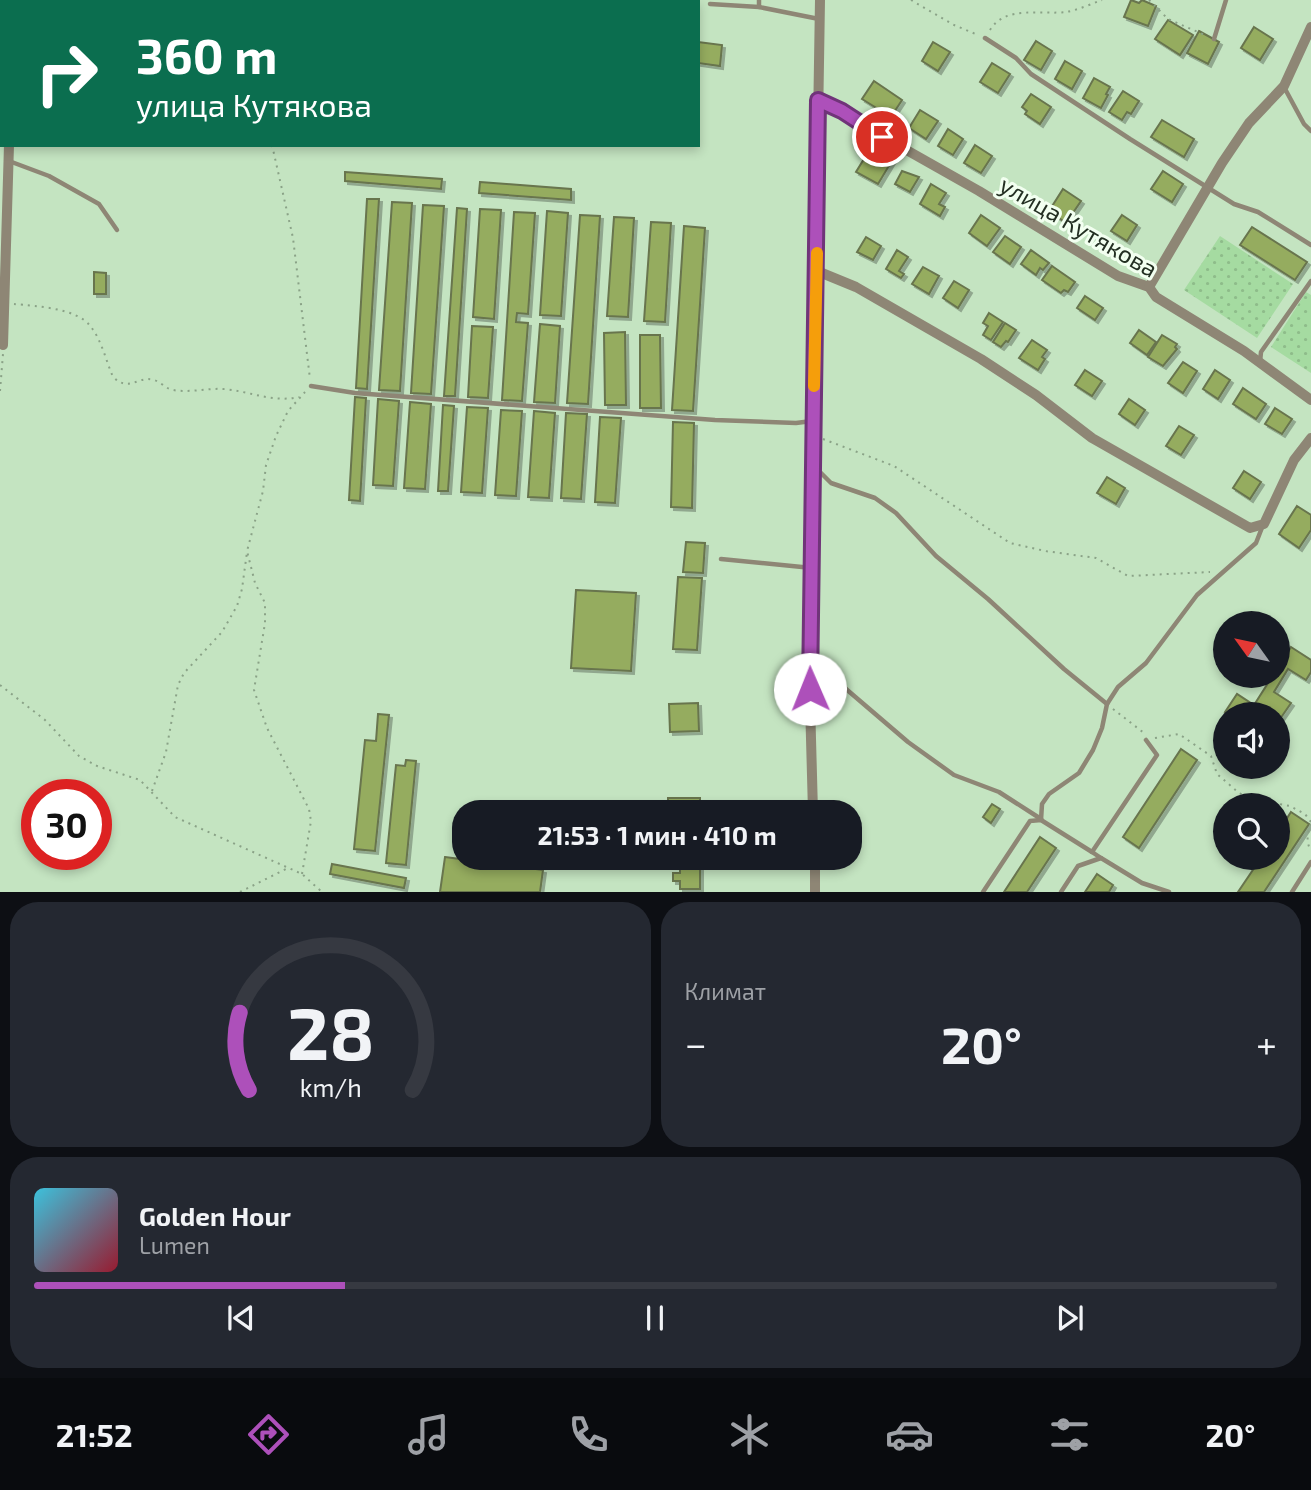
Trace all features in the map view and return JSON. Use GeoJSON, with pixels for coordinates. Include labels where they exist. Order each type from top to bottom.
{"type":"FeatureCollection","features":[{"type":"Feature","properties":{"kind":"street"},"geometry":{"type":"LineString","coordinates":[[813,800],[809,665],[813,568],[820,0]]}},
{"type":"Feature","properties":{"kind":"street"},"geometry":{"type":"LineString","coordinates":[[1149,287],[1250,123],[1284,86],[1311,27]]}},
{"type":"Feature","properties":{"kind":"street","name":"улица Кутякова"},"geometry":{"type":"LineString","coordinates":[[818,100],[842,111],[902,150],[979,191],[1118,276],[1149,287],[1156,297],[1244,351],[1311,400]]}},
{"type":"Feature","properties":{"kind":"street"},"geometry":{"type":"LineString","coordinates":[[4,345],[9,147]]}},
{"type":"Feature","properties":{"kind":"street"},"geometry":{"type":"LineString","coordinates":[[817,271],[856,287],[981,359],[1036,395],[1092,438],[1250,528],[1264,524],[1294,460],[1311,438]]}},
{"type":"Feature","properties":{"kind":"street"},"geometry":{"type":"LineString","coordinates":[[815,870],[816,891]]}},
{"type":"Feature","properties":{"kind":"lane"},"geometry":{"type":"LineString","coordinates":[[759,0],[759,7]]}},
{"type":"Feature","properties":{"kind":"lane"},"geometry":{"type":"LineString","coordinates":[[1214,39],[1226,0]]}},
{"type":"Feature","properties":{"kind":"lane"},"geometry":{"type":"LineString","coordinates":[[710,4],[759,7],[820,20]]}},
{"type":"Feature","properties":{"kind":"lane"},"geometry":{"type":"LineString","coordinates":[[985,38],[1016,58],[1042,81],[1208,189],[1234,204],[1258,212],[1311,246]]}},
{"type":"Feature","properties":{"kind":"lane"},"geometry":{"type":"LineString","coordinates":[[1284,86],[1304,124],[1311,131]]}},
{"type":"Feature","properties":{"kind":"lane"},"geometry":{"type":"LineString","coordinates":[[8,161],[49,176],[99,204],[117,230]]}},
{"type":"Feature","properties":{"kind":"lane"},"geometry":{"type":"LineString","coordinates":[[1260,363],[1261,352],[1311,281]]}},
{"type":"Feature","properties":{"kind":"lane"},"geometry":{"type":"LineString","coordinates":[[311,386],[355,393],[715,420],[796,424],[813,421]]}},
{"type":"Feature","properties":{"kind":"lane"},"geometry":{"type":"LineString","coordinates":[[814,466],[831,483],[875,498],[896,513],[936,556],[1107,704]]}},
{"type":"Feature","properties":{"kind":"lane"},"geometry":{"type":"LineString","coordinates":[[1041,820],[1042,804],[1049,794],[1079,773],[1093,750],[1102,728],[1107,704],[1118,687],[1146,663],[1197,595],[1256,542],[1264,524]]}},
{"type":"Feature","properties":{"kind":"lane"},"geometry":{"type":"LineString","coordinates":[[721,559],[813,568]]}},
{"type":"Feature","properties":{"kind":"lane"},"geometry":{"type":"LineString","coordinates":[[809,665],[832,677],[898,734],[954,775],[999,792],[1142,883],[1169,891]]}},
{"type":"Feature","properties":{"kind":"lane"},"geometry":{"type":"LineString","coordinates":[[1092,852],[1157,755],[1146,740]]}},
{"type":"Feature","properties":{"kind":"lane"},"geometry":{"type":"LineString","coordinates":[[983,891],[1030,821],[1041,820]]}},
{"type":"Feature","properties":{"kind":"lane"},"geometry":{"type":"LineString","coordinates":[[1061,891],[1078,866],[1101,858]]}},
{"type":"Feature","properties":{"kind":"lane"},"geometry":{"type":"LineString","coordinates":[[1292,891],[1311,862]]}},
{"type":"Feature","properties":{"kind":"path"},"geometry":{"type":"LineString","coordinates":[[911,0],[954,25],[985,38],[994,24],[1016,13],[1068,12],[1102,0]]}},
{"type":"Feature","properties":{"kind":"path"},"geometry":{"type":"LineString","coordinates":[[1149,0],[1168,19],[1214,39]]}},
{"type":"Feature","properties":{"kind":"path"},"geometry":{"type":"LineString","coordinates":[[152,791],[166,752],[178,685],[184,673],[222,632],[237,606],[269,455],[288,411],[311,386],[293,237],[272,147]]}},
{"type":"Feature","properties":{"kind":"path"},"geometry":{"type":"LineString","coordinates":[[4,303],[39,306],[69,313],[83,320],[91,326],[113,377],[119,383],[126,385],[146,379],[155,380],[172,390],[220,389],[273,400],[300,397]]}},
{"type":"Feature","properties":{"kind":"path"},"geometry":{"type":"LineString","coordinates":[[0,391],[4,345]]}},
{"type":"Feature","properties":{"kind":"path"},"geometry":{"type":"LineString","coordinates":[[813,436],[831,440],[894,466],[1010,542],[1045,551],[1096,558],[1128,576],[1222,571]]}},
{"type":"Feature","properties":{"kind":"path"},"geometry":{"type":"LineString","coordinates":[[247,551],[255,583],[265,603],[265,623],[254,690],[267,728],[309,809],[311,821],[302,874]]}},
{"type":"Feature","properties":{"kind":"path"},"geometry":{"type":"LineString","coordinates":[[0,685],[45,720],[79,756],[97,766],[139,780],[175,817],[302,874],[322,891]]}},
{"type":"Feature","properties":{"kind":"path"},"geometry":{"type":"LineString","coordinates":[[1107,704],[1143,731],[1146,740],[1179,734],[1211,756],[1217,774],[1239,793],[1253,799],[1290,806],[1305,814],[1311,823],[1307,833],[1311,850]]}},
{"type":"Feature","properties":{"kind":"path"},"geometry":{"type":"LineString","coordinates":[[240,891],[287,869]]}},
{"type":"Feature","properties":{"kind":"green space"},"geometry":{"type":"Polygon","coordinates":[[[1220,236],[1293,284],[1257,338],[1184,290],[1220,236]]]}},
{"type":"Feature","properties":{"kind":"green space"},"geometry":{"type":"Polygon","coordinates":[[[1306,292],[1311,295],[1311,373],[1271,347],[1306,292]]]}},
{"type":"Feature","properties":{"kind":"building"},"geometry":{"type":"Polygon","coordinates":[[[1131,0],[1139,3],[1142,0],[1156,6],[1148,26],[1124,17],[1131,0]]]}},
{"type":"Feature","properties":{"kind":"building"},"geometry":{"type":"Polygon","coordinates":[[[1168,20],[1193,35],[1180,55],[1155,39],[1168,20]]]}},
{"type":"Feature","properties":{"kind":"building"},"geometry":{"type":"Polygon","coordinates":[[[1254,27],[1273,39],[1260,60],[1241,48],[1254,27]]]}},
{"type":"Feature","properties":{"kind":"building"},"geometry":{"type":"Polygon","coordinates":[[[1199,31],[1219,42],[1208,64],[1187,53],[1199,31]]]}},
{"type":"Feature","properties":{"kind":"building"},"geometry":{"type":"Polygon","coordinates":[[[1036,41],[1052,51],[1041,70],[1024,60],[1036,41]]]}},
{"type":"Feature","properties":{"kind":"building"},"geometry":{"type":"Polygon","coordinates":[[[700,42],[722,45],[720,66],[700,63],[700,42]]]}},
{"type":"Feature","properties":{"kind":"building"},"geometry":{"type":"Polygon","coordinates":[[[933,42],[950,52],[938,71],[922,61],[933,42]]]}},
{"type":"Feature","properties":{"kind":"building"},"geometry":{"type":"Polygon","coordinates":[[[1065,61],[1082,71],[1072,89],[1055,79],[1065,61]]]}},
{"type":"Feature","properties":{"kind":"building"},"geometry":{"type":"Polygon","coordinates":[[[992,63],[1010,74],[998,93],[980,82],[992,63]]]}},
{"type":"Feature","properties":{"kind":"building"},"geometry":{"type":"Polygon","coordinates":[[[1094,78],[1110,87],[1101,108],[1083,98],[1094,78]]]}},
{"type":"Feature","properties":{"kind":"building"},"geometry":{"type":"Polygon","coordinates":[[[874,81],[902,100],[891,117],[862,99],[874,81]]]}},
{"type":"Feature","properties":{"kind":"building"},"geometry":{"type":"Polygon","coordinates":[[[1123,91],[1139,101],[1131,114],[1127,112],[1122,120],[1109,112],[1123,91]]]}},
{"type":"Feature","properties":{"kind":"building"},"geometry":{"type":"Polygon","coordinates":[[[1031,94],[1051,107],[1040,124],[1025,114],[1027,111],[1022,107],[1031,94]]]}},
{"type":"Feature","properties":{"kind":"building"},"geometry":{"type":"Polygon","coordinates":[[[920,110],[938,121],[926,139],[909,128],[920,110]]]}},
{"type":"Feature","properties":{"kind":"building"},"geometry":{"type":"Polygon","coordinates":[[[1162,120],[1194,139],[1184,157],[1151,137],[1162,120]]]}},
{"type":"Feature","properties":{"kind":"building"},"geometry":{"type":"Polygon","coordinates":[[[948,129],[963,139],[953,155],[938,146],[948,129]]]}},
{"type":"Feature","properties":{"kind":"building"},"geometry":{"type":"Polygon","coordinates":[[[975,145],[992,156],[981,173],[964,163],[975,145]]]}},
{"type":"Feature","properties":{"kind":"building"},"geometry":{"type":"Polygon","coordinates":[[[872,146],[893,159],[878,184],[856,172],[872,146]]]}},
{"type":"Feature","properties":{"kind":"building"},"geometry":{"type":"Polygon","coordinates":[[[902,171],[919,177],[910,192],[895,184],[902,171]]]}},
{"type":"Feature","properties":{"kind":"building"},"geometry":{"type":"Polygon","coordinates":[[[1163,171],[1183,184],[1172,202],[1151,189],[1163,171]]]}},
{"type":"Feature","properties":{"kind":"building"},"geometry":{"type":"Polygon","coordinates":[[[345,172],[442,179],[441,189],[345,181],[345,172]]]}},
{"type":"Feature","properties":{"kind":"building"},"geometry":{"type":"Polygon","coordinates":[[[480,182],[571,189],[571,200],[479,193],[480,182]]]}},
{"type":"Feature","properties":{"kind":"building"},"geometry":{"type":"Polygon","coordinates":[[[931,184],[946,193],[939,204],[945,207],[940,216],[920,204],[931,184]]]}},
{"type":"Feature","properties":{"kind":"building"},"geometry":{"type":"Polygon","coordinates":[[[1063,189],[1081,201],[1066,223],[1049,211],[1063,189]]]}},
{"type":"Feature","properties":{"kind":"building"},"geometry":{"type":"Polygon","coordinates":[[[367,199],[379,199],[367,389],[356,388],[367,199]]]}},
{"type":"Feature","properties":{"kind":"building"},"geometry":{"type":"Polygon","coordinates":[[[392,202],[412,203],[400,391],[379,390],[392,202]]]}},
{"type":"Feature","properties":{"kind":"building"},"geometry":{"type":"Polygon","coordinates":[[[423,205],[444,206],[431,394],[411,393],[423,205]]]}},
{"type":"Feature","properties":{"kind":"building"},"geometry":{"type":"Polygon","coordinates":[[[457,208],[467,209],[455,396],[444,396],[457,208]]]}},
{"type":"Feature","properties":{"kind":"building"},"geometry":{"type":"Polygon","coordinates":[[[480,209],[501,210],[494,319],[473,317],[480,209]]]}},
{"type":"Feature","properties":{"kind":"building"},"geometry":{"type":"Polygon","coordinates":[[[547,211],[568,213],[561,316],[540,315],[547,211]]]}},
{"type":"Feature","properties":{"kind":"building"},"geometry":{"type":"Polygon","coordinates":[[[514,212],[535,213],[528,314],[517,313],[516,322],[528,323],[522,401],[502,400],[514,212]]]}},
{"type":"Feature","properties":{"kind":"building"},"geometry":{"type":"Polygon","coordinates":[[[580,215],[600,216],[588,404],[567,403],[580,215]]]}},
{"type":"Feature","properties":{"kind":"building"},"geometry":{"type":"Polygon","coordinates":[[[981,215],[1000,228],[987,246],[969,233],[981,215]]]}},
{"type":"Feature","properties":{"kind":"building"},"geometry":{"type":"Polygon","coordinates":[[[1122,215],[1137,225],[1127,241],[1111,231],[1122,215]]]}},
{"type":"Feature","properties":{"kind":"building"},"geometry":{"type":"Polygon","coordinates":[[[614,217],[634,218],[628,317],[607,316],[614,217]]]}},
{"type":"Feature","properties":{"kind":"building"},"geometry":{"type":"Polygon","coordinates":[[[651,222],[671,223],[665,322],[644,321],[651,222]]]}},
{"type":"Feature","properties":{"kind":"building"},"geometry":{"type":"Polygon","coordinates":[[[684,226],[705,228],[693,411],[672,410],[684,226]]]}},
{"type":"Feature","properties":{"kind":"building"},"geometry":{"type":"Polygon","coordinates":[[[1252,227],[1307,262],[1295,280],[1240,245],[1252,227]]]}},
{"type":"Feature","properties":{"kind":"building"},"geometry":{"type":"Polygon","coordinates":[[[1005,236],[1021,247],[1010,264],[993,252],[1005,236]]]}},
{"type":"Feature","properties":{"kind":"building"},"geometry":{"type":"Polygon","coordinates":[[[866,237],[881,246],[873,260],[857,252],[866,237]]]}},
{"type":"Feature","properties":{"kind":"building"},"geometry":{"type":"Polygon","coordinates":[[[897,250],[908,257],[899,271],[904,274],[901,278],[886,269],[897,250]]]}},
{"type":"Feature","properties":{"kind":"building"},"geometry":{"type":"Polygon","coordinates":[[[1031,250],[1049,263],[1043,270],[1040,268],[1036,275],[1021,264],[1031,250]]]}},
{"type":"Feature","properties":{"kind":"building"},"geometry":{"type":"Polygon","coordinates":[[[1052,266],[1075,282],[1068,292],[1064,290],[1061,293],[1042,280],[1052,266]]]}},
{"type":"Feature","properties":{"kind":"building"},"geometry":{"type":"Polygon","coordinates":[[[923,267],[939,276],[929,294],[912,284],[923,267]]]}},
{"type":"Feature","properties":{"kind":"building"},"geometry":{"type":"Polygon","coordinates":[[[94,272],[106,273],[106,294],[94,294],[94,272]]]}},
{"type":"Feature","properties":{"kind":"building"},"geometry":{"type":"Polygon","coordinates":[[[954,281],[969,290],[958,308],[943,298],[954,281]]]}},
{"type":"Feature","properties":{"kind":"building"},"geometry":{"type":"Polygon","coordinates":[[[1085,296],[1103,308],[1095,320],[1077,308],[1085,296]]]}},
{"type":"Feature","properties":{"kind":"building"},"geometry":{"type":"Polygon","coordinates":[[[989,313],[1003,322],[991,340],[983,335],[988,326],[983,323],[989,313]]]}},
{"type":"Feature","properties":{"kind":"building"},"geometry":{"type":"Polygon","coordinates":[[[1005,323],[1016,330],[1001,347],[993,342],[1005,323]]]}},
{"type":"Feature","properties":{"kind":"building"},"geometry":{"type":"Polygon","coordinates":[[[540,324],[560,326],[555,403],[534,402],[540,324]]]}},
{"type":"Feature","properties":{"kind":"building"},"geometry":{"type":"Polygon","coordinates":[[[472,326],[493,327],[488,398],[468,397],[472,326]]]}},
{"type":"Feature","properties":{"kind":"building"},"geometry":{"type":"Polygon","coordinates":[[[1139,330],[1156,342],[1147,355],[1130,343],[1139,330]]]}},
{"type":"Feature","properties":{"kind":"building"},"geometry":{"type":"Polygon","coordinates":[[[625,332],[626,405],[605,405],[604,333],[625,332]]]}},
{"type":"Feature","properties":{"kind":"building"},"geometry":{"type":"Polygon","coordinates":[[[640,335],[660,335],[661,408],[640,408],[640,335]]]}},
{"type":"Feature","properties":{"kind":"building"},"geometry":{"type":"Polygon","coordinates":[[[1162,335],[1177,344],[1177,349],[1163,366],[1148,357],[1162,335]]]}},
{"type":"Feature","properties":{"kind":"building"},"geometry":{"type":"Polygon","coordinates":[[[1032,340],[1047,350],[1038,370],[1019,358],[1032,340]]]}},
{"type":"Feature","properties":{"kind":"building"},"geometry":{"type":"Polygon","coordinates":[[[1183,362],[1197,371],[1183,393],[1168,383],[1183,362]]]}},
{"type":"Feature","properties":{"kind":"building"},"geometry":{"type":"Polygon","coordinates":[[[1085,370],[1102,381],[1092,396],[1075,385],[1085,370]]]}},
{"type":"Feature","properties":{"kind":"building"},"geometry":{"type":"Polygon","coordinates":[[[1215,370],[1230,380],[1218,399],[1203,389],[1215,370]]]}},
{"type":"Feature","properties":{"kind":"building"},"geometry":{"type":"Polygon","coordinates":[[[1243,388],[1266,404],[1256,419],[1233,404],[1243,388]]]}},
{"type":"Feature","properties":{"kind":"building"},"geometry":{"type":"Polygon","coordinates":[[[355,397],[366,398],[360,501],[349,500],[355,397]]]}},
{"type":"Feature","properties":{"kind":"building"},"geometry":{"type":"Polygon","coordinates":[[[378,399],[399,401],[393,486],[373,485],[378,399]]]}},
{"type":"Feature","properties":{"kind":"building"},"geometry":{"type":"Polygon","coordinates":[[[1129,399],[1145,410],[1135,425],[1119,414],[1129,399]]]}},
{"type":"Feature","properties":{"kind":"building"},"geometry":{"type":"Polygon","coordinates":[[[410,402],[431,404],[425,489],[404,488],[410,402]]]}},
{"type":"Feature","properties":{"kind":"building"},"geometry":{"type":"Polygon","coordinates":[[[443,405],[454,406],[448,491],[438,491],[443,405]]]}},
{"type":"Feature","properties":{"kind":"building"},"geometry":{"type":"Polygon","coordinates":[[[467,407],[488,408],[482,493],[461,492],[467,407]]]}},
{"type":"Feature","properties":{"kind":"building"},"geometry":{"type":"Polygon","coordinates":[[[1275,408],[1292,419],[1282,434],[1265,424],[1275,408]]]}},
{"type":"Feature","properties":{"kind":"building"},"geometry":{"type":"Polygon","coordinates":[[[501,410],[522,411],[516,496],[495,495],[501,410]]]}},
{"type":"Feature","properties":{"kind":"building"},"geometry":{"type":"Polygon","coordinates":[[[534,411],[555,413],[549,498],[528,497],[534,411]]]}},
{"type":"Feature","properties":{"kind":"building"},"geometry":{"type":"Polygon","coordinates":[[[566,413],[587,414],[581,499],[561,498],[566,413]]]}},
{"type":"Feature","properties":{"kind":"building"},"geometry":{"type":"Polygon","coordinates":[[[600,417],[621,418],[615,503],[595,502],[600,417]]]}},
{"type":"Feature","properties":{"kind":"building"},"geometry":{"type":"Polygon","coordinates":[[[673,422],[694,423],[692,508],[671,507],[673,422]]]}},
{"type":"Feature","properties":{"kind":"building"},"geometry":{"type":"Polygon","coordinates":[[[1179,426],[1194,435],[1181,455],[1166,446],[1179,426]]]}},
{"type":"Feature","properties":{"kind":"building"},"geometry":{"type":"Polygon","coordinates":[[[1244,471],[1261,482],[1250,499],[1233,488],[1244,471]]]}},
{"type":"Feature","properties":{"kind":"building"},"geometry":{"type":"Polygon","coordinates":[[[1107,477],[1125,488],[1116,504],[1097,493],[1107,477]]]}},
{"type":"Feature","properties":{"kind":"building"},"geometry":{"type":"Polygon","coordinates":[[[1297,506],[1311,515],[1311,530],[1299,548],[1279,534],[1297,506]]]}},
{"type":"Feature","properties":{"kind":"building"},"geometry":{"type":"Polygon","coordinates":[[[686,542],[705,543],[703,573],[683,572],[686,542]]]}},
{"type":"Feature","properties":{"kind":"building"},"geometry":{"type":"Polygon","coordinates":[[[678,577],[702,578],[697,650],[673,649],[678,577]]]}},
{"type":"Feature","properties":{"kind":"building"},"geometry":{"type":"Polygon","coordinates":[[[576,590],[636,593],[631,671],[571,668],[576,590]]]}},
{"type":"Feature","properties":{"kind":"building"},"geometry":{"type":"Polygon","coordinates":[[[1290,649],[1311,660],[1311,672],[1306,680],[1290,670],[1290,649]]]}},
{"type":"Feature","properties":{"kind":"building"},"geometry":{"type":"Polygon","coordinates":[[[1265,688],[1276,688],[1274,692],[1289,702],[1256,702],[1265,688]]]}},
{"type":"Feature","properties":{"kind":"building"},"geometry":{"type":"Polygon","coordinates":[[[1237,694],[1249,702],[1232,702],[1237,694]]]}},
{"type":"Feature","properties":{"kind":"building"},"geometry":{"type":"Polygon","coordinates":[[[698,703],[699,731],[670,732],[669,704],[698,703]]]}},
{"type":"Feature","properties":{"kind":"building"},"geometry":{"type":"Polygon","coordinates":[[[378,714],[389,715],[375,851],[354,849],[365,740],[376,741],[378,714]]]}},
{"type":"Feature","properties":{"kind":"building"},"geometry":{"type":"Polygon","coordinates":[[[1181,749],[1197,760],[1139,848],[1123,837],[1181,749]]]}},
{"type":"Feature","properties":{"kind":"building"},"geometry":{"type":"Polygon","coordinates":[[[406,760],[416,761],[406,865],[386,863],[396,765],[405,766],[406,760]]]}},
{"type":"Feature","properties":{"kind":"building"},"geometry":{"type":"Polygon","coordinates":[[[668,798],[700,798],[700,800],[668,798]]]}},
{"type":"Feature","properties":{"kind":"building"},"geometry":{"type":"Polygon","coordinates":[[[992,804],[1000,809],[991,823],[983,817],[992,804]]]}},
{"type":"Feature","properties":{"kind":"building"},"geometry":{"type":"Polygon","coordinates":[[[1290,814],[1309,824],[1290,853],[1290,814]]]}},
{"type":"Feature","properties":{"kind":"building"},"geometry":{"type":"Polygon","coordinates":[[[1040,837],[1056,848],[1027,892],[1004,892],[1040,837]]]}},
{"type":"Feature","properties":{"kind":"building"},"geometry":{"type":"Polygon","coordinates":[[[445,857],[452,858],[452,870],[543,870],[540,892],[440,892],[445,857]]]}},
{"type":"Feature","properties":{"kind":"building"},"geometry":{"type":"Polygon","coordinates":[[[332,864],[406,878],[404,888],[330,874],[332,864]]]}},
{"type":"Feature","properties":{"kind":"building"},"geometry":{"type":"Polygon","coordinates":[[[680,870],[700,870],[700,889],[680,889],[680,881],[673,881],[673,873],[680,873],[680,870]]]}},
{"type":"Feature","properties":{"kind":"building"},"geometry":{"type":"Polygon","coordinates":[[[1253,870],[1279,870],[1264,892],[1238,892],[1253,870]]]}},
{"type":"Feature","properties":{"kind":"building"},"geometry":{"type":"Polygon","coordinates":[[[1097,874],[1113,885],[1109,892],[1085,892],[1097,874]]]}},
{"type":"Feature","properties":{"kind":"slow traffic"},"geometry":{"type":"LineString","coordinates":[[814,386],[817,253]]}},
{"type":"Feature","properties":{"kind":"route"},"geometry":{"type":"LineString","coordinates":[[810,689],[818,100],[842,111],[882,137]]}}]}
